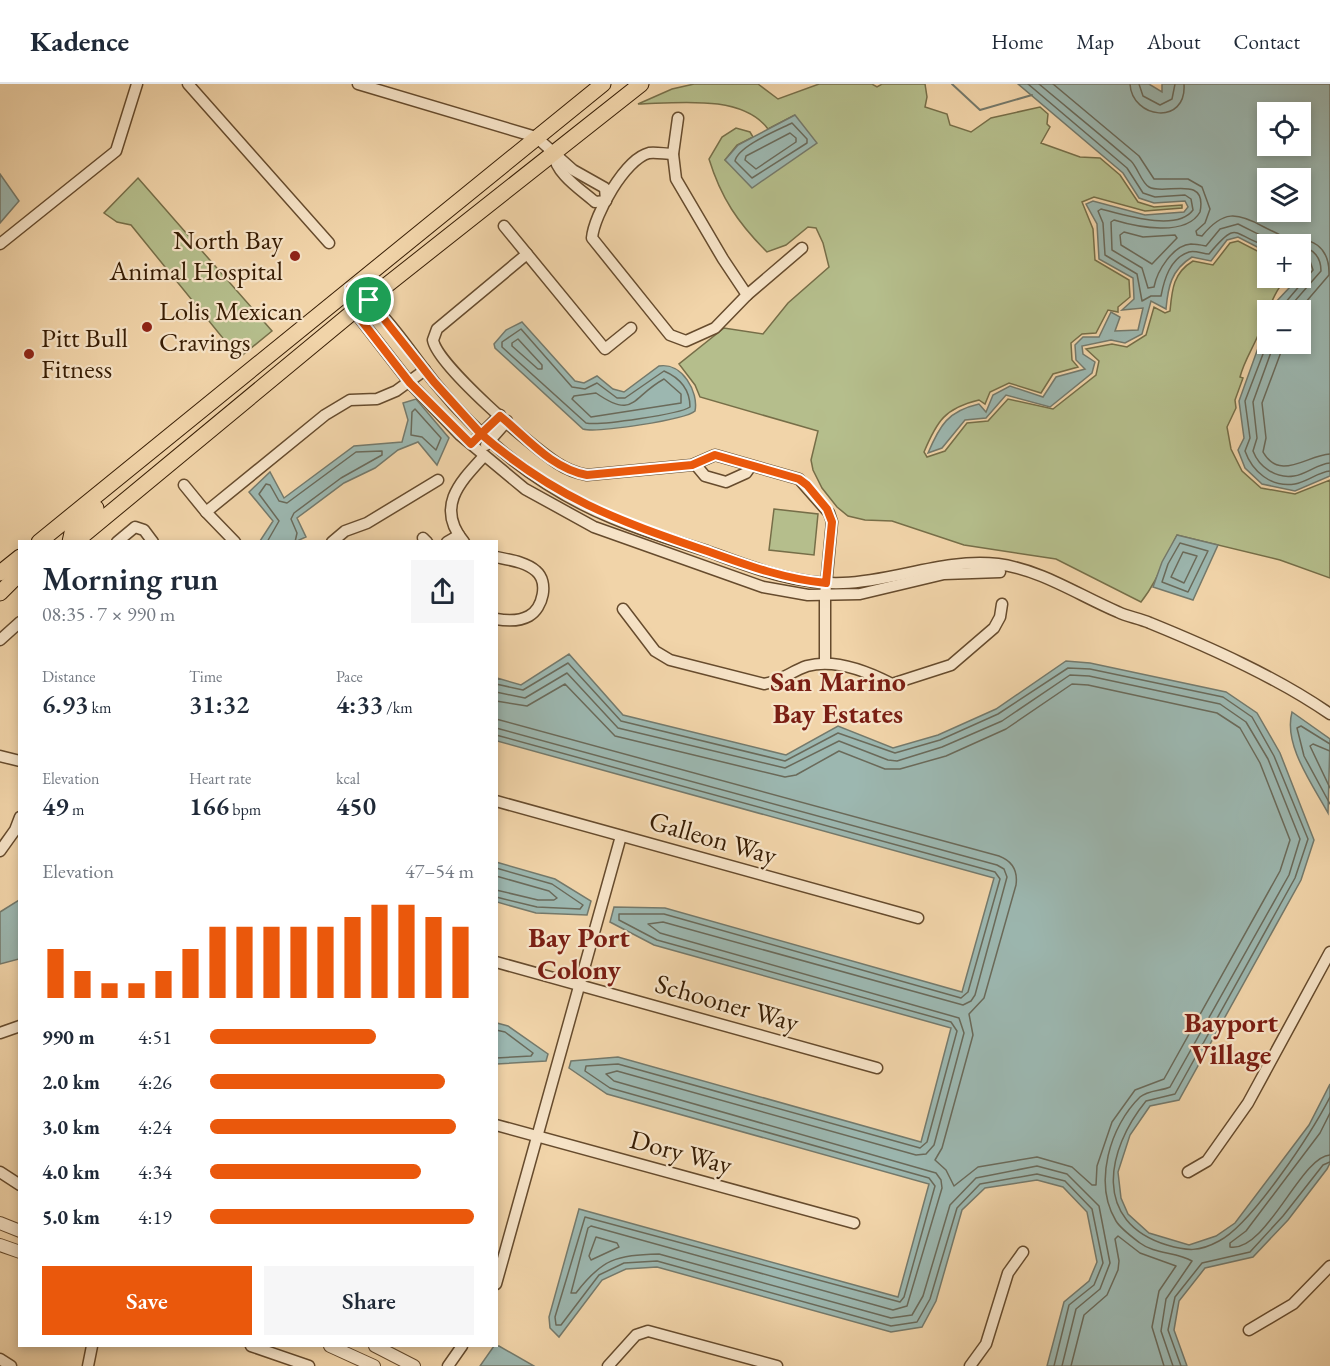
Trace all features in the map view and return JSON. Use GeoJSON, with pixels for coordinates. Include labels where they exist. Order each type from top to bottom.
{"type":"FeatureCollection","features":[{"type":"Feature","properties":{"kind":"main road"},"geometry":{"type":"LineString","coordinates":[[53,535],[157,445],[603,84]]}},
{"type":"Feature","properties":{"kind":"main road"},"geometry":{"type":"LineString","coordinates":[[74,540],[354,311],[641,84]]}},
{"type":"Feature","properties":{"kind":"main road"},"geometry":{"type":"LineString","coordinates":[[72,540],[73,528],[148,465],[157,445]]}},
{"type":"Feature","properties":{"kind":"main road"},"geometry":{"type":"LineString","coordinates":[[0,573],[18,559]]}},
{"type":"Feature","properties":{"kind":"main road"},"geometry":{"type":"LineString","coordinates":[[0,592],[18,575]]}},
{"type":"Feature","properties":{"kind":"main road"},"geometry":{"type":"LineString","coordinates":[[0,603],[18,589]]}},
{"type":"Feature","properties":{"kind":"street"},"geometry":{"type":"LineString","coordinates":[[0,244],[116,151],[137,84]]}},
{"type":"Feature","properties":{"kind":"street"},"geometry":{"type":"LineString","coordinates":[[188,84],[330,243]]}},
{"type":"Feature","properties":{"kind":"street"},"geometry":{"type":"LineString","coordinates":[[358,84],[536,136],[553,153],[564,158],[573,170],[605,188],[606,201]]}},
{"type":"Feature","properties":{"kind":"street"},"geometry":{"type":"LineString","coordinates":[[678,118],[673,154],[676,179],[747,295]]}},
{"type":"Feature","properties":{"kind":"street"},"geometry":{"type":"LineString","coordinates":[[553,153],[556,166],[585,193],[595,202],[606,201]]}},
{"type":"Feature","properties":{"kind":"street"},"geometry":{"type":"LineString","coordinates":[[673,154],[650,153],[641,156],[626,169],[593,226],[592,238],[670,335],[686,340],[716,328],[747,295],[802,248]]}},
{"type":"Feature","properties":{"kind":"street"},"geometry":{"type":"LineString","coordinates":[[585,193],[595,182]]}},
{"type":"Feature","properties":{"kind":"street"},"geometry":{"type":"LineString","coordinates":[[504,226],[605,349],[631,328]]}},
{"type":"Feature","properties":{"kind":"street"},"geometry":{"type":"LineString","coordinates":[[527,254],[437,329],[433,340],[436,352],[455,374],[549,458],[583,474],[695,464],[715,455],[799,479],[827,509],[832,522],[825,596],[825,663]]}},
{"type":"Feature","properties":{"kind":"street"},"geometry":{"type":"LineString","coordinates":[[350,288],[369,300],[425,370],[485,437],[541,480],[610,517],[772,574],[826,583],[860,582],[929,567],[969,563],[1016,567],[1207,648],[1311,701],[1330,714]]}},
{"type":"Feature","properties":{"kind":"street"},"geometry":{"type":"LineString","coordinates":[[350,288],[354,311],[410,383],[471,444],[542,500],[615,536],[763,587],[791,593],[825,596],[872,592],[932,576],[970,571],[1043,577]]}},
{"type":"Feature","properties":{"kind":"street"},"geometry":{"type":"LineString","coordinates":[[206,512],[341,405],[350,400],[377,399],[410,383],[425,370]]}},
{"type":"Feature","properties":{"kind":"street"},"geometry":{"type":"LineString","coordinates":[[471,444],[485,437],[504,418]]}},
{"type":"Feature","properties":{"kind":"street"},"geometry":{"type":"LineString","coordinates":[[462,538],[451,514],[453,497],[482,454],[485,437]]}},
{"type":"Feature","properties":{"kind":"street"},"geometry":{"type":"LineString","coordinates":[[695,464],[705,476],[726,482],[746,473],[751,466]]}},
{"type":"Feature","properties":{"kind":"street"},"geometry":{"type":"LineString","coordinates":[[334,540],[345,531],[368,524],[438,480]]}},
{"type":"Feature","properties":{"kind":"street"},"geometry":{"type":"LineString","coordinates":[[184,484],[206,512],[233,540]]}},
{"type":"Feature","properties":{"kind":"street"},"geometry":{"type":"LineString","coordinates":[[119,540],[135,527],[144,530],[152,540]]}},
{"type":"Feature","properties":{"kind":"street"},"geometry":{"type":"LineString","coordinates":[[498,558],[534,569],[542,579],[543,590],[541,603],[529,616],[507,621],[498,619]]}},
{"type":"Feature","properties":{"kind":"street"},"geometry":{"type":"LineString","coordinates":[[623,609],[655,651],[670,660],[764,684],[778,681],[806,667],[825,663],[868,672],[892,684],[951,665],[994,628],[1000,617],[1002,604]]}},
{"type":"Feature","properties":{"kind":"street"},"geometry":{"type":"LineString","coordinates":[[0,640],[18,624]]}},
{"type":"Feature","properties":{"kind":"street"},"geometry":{"type":"LineString","coordinates":[[0,756],[18,760]]}},
{"type":"Feature","properties":{"kind":"street","name":"Galleon Way"},"geometry":{"type":"LineString","coordinates":[[498,802],[918,918]]}},
{"type":"Feature","properties":{"kind":"street"},"geometry":{"type":"LineString","coordinates":[[0,850],[18,822]]}},
{"type":"Feature","properties":{"kind":"street"},"geometry":{"type":"LineString","coordinates":[[498,1277],[621,836]]}},
{"type":"Feature","properties":{"kind":"street"},"geometry":{"type":"LineString","coordinates":[[1188,1172],[1207,1161],[1248,1103],[1330,952]]}},
{"type":"Feature","properties":{"kind":"street","name":"Schooner Way"},"geometry":{"type":"LineString","coordinates":[[498,963],[877,1068]]}},
{"type":"Feature","properties":{"kind":"street"},"geometry":{"type":"LineString","coordinates":[[0,1033],[18,1027]]}},
{"type":"Feature","properties":{"kind":"street","name":"Dory Way"},"geometry":{"type":"LineString","coordinates":[[498,1126],[854,1223]]}},
{"type":"Feature","properties":{"kind":"street"},"geometry":{"type":"LineString","coordinates":[[0,1172],[18,1184]]}},
{"type":"Feature","properties":{"kind":"street"},"geometry":{"type":"LineString","coordinates":[[0,1223],[18,1230]]}},
{"type":"Feature","properties":{"kind":"street"},"geometry":{"type":"LineString","coordinates":[[0,1245],[18,1251]]}},
{"type":"Feature","properties":{"kind":"street"},"geometry":{"type":"LineString","coordinates":[[970,1366],[986,1344],[1008,1273],[1023,1252]]}},
{"type":"Feature","properties":{"kind":"street"},"geometry":{"type":"LineString","coordinates":[[1249,1330],[1293,1304],[1330,1266]]}},
{"type":"Feature","properties":{"kind":"street"},"geometry":{"type":"LineString","coordinates":[[608,1366],[636,1335],[648,1331],[777,1366]]}},
{"type":"Feature","properties":{"kind":"street"},"geometry":{"type":"LineString","coordinates":[[88,1366],[92,1347]]}},
{"type":"Feature","properties":{"kind":"street"},"geometry":{"type":"LineString","coordinates":[[254,1347],[309,1366]]}},
{"type":"Feature","properties":{"kind":"street"},"geometry":{"type":"LineString","coordinates":[[332,1347],[374,1366]]}},
{"type":"Feature","properties":{"kind":"street"},"geometry":{"type":"LineString","coordinates":[[377,1347],[414,1366]]}},
{"type":"Feature","properties":{"kind":"street"},"geometry":{"type":"LineString","coordinates":[[448,1366],[461,1347]]}},
{"type":"Feature","properties":{"kind":"street"},"geometry":{"type":"LineString","coordinates":[[0,1359],[11,1366]]}},
{"type":"Feature","properties":{"kind":"green space"},"geometry":{"type":"Polygon","coordinates":[[[694,84],[758,84],[778,99],[819,84],[872,84],[877,87],[882,84],[925,84],[927,97],[925,107],[947,114],[950,125],[971,132],[991,118],[1040,107],[1048,114],[1047,124],[1050,127],[1041,143],[1080,157],[1100,158],[1120,175],[1138,202],[1154,207],[1182,205],[1182,208],[1145,211],[1094,197],[1082,202],[1093,229],[1095,260],[1129,280],[1130,297],[1118,307],[1118,312],[1108,310],[1096,333],[1082,334],[1071,343],[1072,360],[1078,367],[1053,374],[1041,393],[1009,383],[990,392],[985,404],[979,400],[958,407],[944,417],[933,432],[924,452],[927,457],[945,451],[967,423],[988,421],[1008,399],[1053,409],[1096,375],[1099,361],[1086,349],[1112,344],[1127,347],[1146,335],[1154,307],[1165,313],[1170,311],[1177,277],[1186,266],[1193,261],[1213,265],[1230,243],[1238,241],[1257,251],[1257,288],[1280,288],[1273,300],[1257,300],[1257,337],[1240,377],[1243,378],[1235,400],[1236,408],[1227,427],[1231,449],[1242,471],[1261,488],[1295,494],[1330,480],[1330,578],[1280,560],[1177,535],[1156,578],[1141,602],[1056,559],[964,545],[892,521],[865,520],[848,516],[837,507],[822,488],[813,470],[811,460],[818,431],[700,397],[695,385],[679,364],[724,328],[763,334],[788,303],[829,267],[823,243],[816,228],[808,227],[786,245],[767,252],[747,231],[725,198],[709,159],[722,137],[736,128],[750,132],[753,137],[737,145],[725,160],[732,166],[795,115],[768,129],[757,118],[726,105],[689,102],[638,104],[672,89],[694,84]]]}},
{"type":"Feature","properties":{"kind":"green space"},"geometry":{"type":"Polygon","coordinates":[[[138,178],[272,331],[239,358],[131,225],[117,222],[104,213],[138,178]]]}},
{"type":"Feature","properties":{"kind":"green space"},"geometry":{"type":"Polygon","coordinates":[[[774,509],[818,514],[814,555],[769,550],[774,509]]]}},
{"type":"Feature","properties":{"kind":"water"},"geometry":{"type":"Polygon","coordinates":[[[1018,84],[1149,84],[1162,92],[1162,84],[1330,84],[1330,476],[1295,491],[1262,484],[1245,468],[1238,450],[1244,438],[1239,401],[1257,351],[1257,354],[1311,354],[1311,300],[1278,300],[1289,288],[1311,288],[1311,234],[1257,234],[1257,247],[1238,237],[1227,240],[1211,261],[1192,257],[1175,273],[1168,293],[1166,309],[1151,301],[1142,334],[1125,343],[1111,340],[1082,346],[1083,354],[1095,362],[1092,373],[1050,407],[1006,395],[986,418],[965,420],[942,448],[928,453],[941,427],[952,415],[979,404],[986,412],[993,395],[1010,386],[1043,397],[1056,377],[1085,369],[1076,360],[1075,345],[1083,337],[1099,337],[1111,312],[1120,317],[1115,331],[1138,330],[1143,308],[1122,310],[1134,299],[1133,278],[1099,259],[1097,224],[1086,204],[1093,201],[1145,215],[1184,212],[1188,207],[1185,201],[1154,203],[1139,198],[1123,173],[1018,84]]]}},
{"type":"Feature","properties":{"kind":"water"},"geometry":{"type":"Polygon","coordinates":[[[795,115],[817,143],[752,188],[725,160],[738,145],[795,115]]]}},
{"type":"Feature","properties":{"kind":"water"},"geometry":{"type":"Polygon","coordinates":[[[0,174],[19,201],[0,223],[0,174]]]}},
{"type":"Feature","properties":{"kind":"water"},"geometry":{"type":"Polygon","coordinates":[[[522,322],[575,381],[584,383],[597,376],[613,389],[624,392],[659,366],[667,366],[682,373],[687,380],[694,395],[695,411],[688,415],[640,425],[583,429],[495,348],[494,344],[506,330],[522,322]]]}},
{"type":"Feature","properties":{"kind":"water"},"geometry":{"type":"Polygon","coordinates":[[[416,399],[449,438],[437,465],[418,442],[398,450],[375,468],[344,483],[297,518],[306,537],[299,540],[261,540],[273,521],[249,492],[270,472],[284,498],[354,446],[402,442],[408,420],[403,403],[416,399]]]}},
{"type":"Feature","properties":{"kind":"water"},"geometry":{"type":"Polygon","coordinates":[[[1177,535],[1218,545],[1193,600],[1153,587],[1162,562],[1177,535]]]}},
{"type":"Feature","properties":{"kind":"water"},"geometry":{"type":"Polygon","coordinates":[[[569,654],[623,715],[786,755],[838,726],[893,748],[938,735],[996,709],[1066,661],[1090,663],[1226,692],[1257,713],[1280,753],[1314,840],[1301,880],[1179,1100],[1150,1106],[1130,1135],[1118,1172],[1121,1198],[1128,1214],[1149,1233],[1189,1245],[1216,1236],[1235,1223],[1309,1125],[1330,1084],[1330,1163],[1288,1220],[1253,1257],[1205,1268],[1179,1301],[1174,1330],[1187,1366],[1047,1366],[1064,1302],[1089,1281],[1097,1262],[1087,1212],[1063,1187],[1037,1180],[985,1188],[962,1210],[936,1301],[922,1327],[891,1332],[657,1267],[626,1269],[602,1280],[559,1337],[550,1328],[549,1317],[579,1209],[898,1297],[929,1184],[607,1094],[569,1068],[571,1061],[618,1057],[921,1142],[951,1028],[654,945],[610,922],[614,907],[665,908],[962,992],[994,878],[498,741],[498,678],[521,685],[569,654]]]}},
{"type":"Feature","properties":{"kind":"water"},"geometry":{"type":"Polygon","coordinates":[[[1292,712],[1330,739],[1328,813],[1295,751],[1290,725],[1292,712]]]}},
{"type":"Feature","properties":{"kind":"water"},"geometry":{"type":"Polygon","coordinates":[[[498,863],[555,879],[591,901],[587,915],[536,913],[498,902],[498,863]]]}},
{"type":"Feature","properties":{"kind":"water"},"geometry":{"type":"Polygon","coordinates":[[[18,901],[18,959],[0,964],[0,912],[18,901]]]}},
{"type":"Feature","properties":{"kind":"water"},"geometry":{"type":"Polygon","coordinates":[[[498,1023],[508,1026],[548,1054],[546,1061],[498,1064],[498,1023]]]}},
{"type":"Feature","properties":{"kind":"water"},"geometry":{"type":"Polygon","coordinates":[[[499,1346],[534,1366],[480,1366],[493,1347],[499,1346]]]}},
{"type":"Feature","properties":{"kind":"waterway"},"geometry":{"type":"LineString","coordinates":[[952,84],[980,110],[1032,95]]}},
{"type":"Feature","properties":{"kind":"place","name":"North Bay Animal Hospital"},"geometry":{"type":"Point","coordinates":[295,256]}},
{"type":"Feature","properties":{"kind":"place","name":"Lolis Mexican Cravings"},"geometry":{"type":"Point","coordinates":[147,327]}},
{"type":"Feature","properties":{"kind":"place","name":"Pitt Bull Fitness"},"geometry":{"type":"Point","coordinates":[29,354]}},
{"type":"Feature","properties":{"kind":"district","name":"San Marino Bay Estates"},"geometry":{"type":"Point","coordinates":[838,697]}},
{"type":"Feature","properties":{"kind":"district","name":"Bay Port Colony"},"geometry":{"type":"Point","coordinates":[579,953]}},
{"type":"Feature","properties":{"kind":"district","name":"Bayport Village"},"geometry":{"type":"Point","coordinates":[1231,1038]}},
{"type":"Feature","properties":{"kind":"route"},"geometry":{"type":"LineString","coordinates":[[369,300],[350,288],[354,311],[410,383],[471,444],[481,434],[528,472],[554,489],[625,523],[772,574],[826,583],[831,517],[807,485],[799,479],[715,455],[692,465],[587,475],[559,465],[500,416],[481,434],[434,382],[369,300]]}}]}
